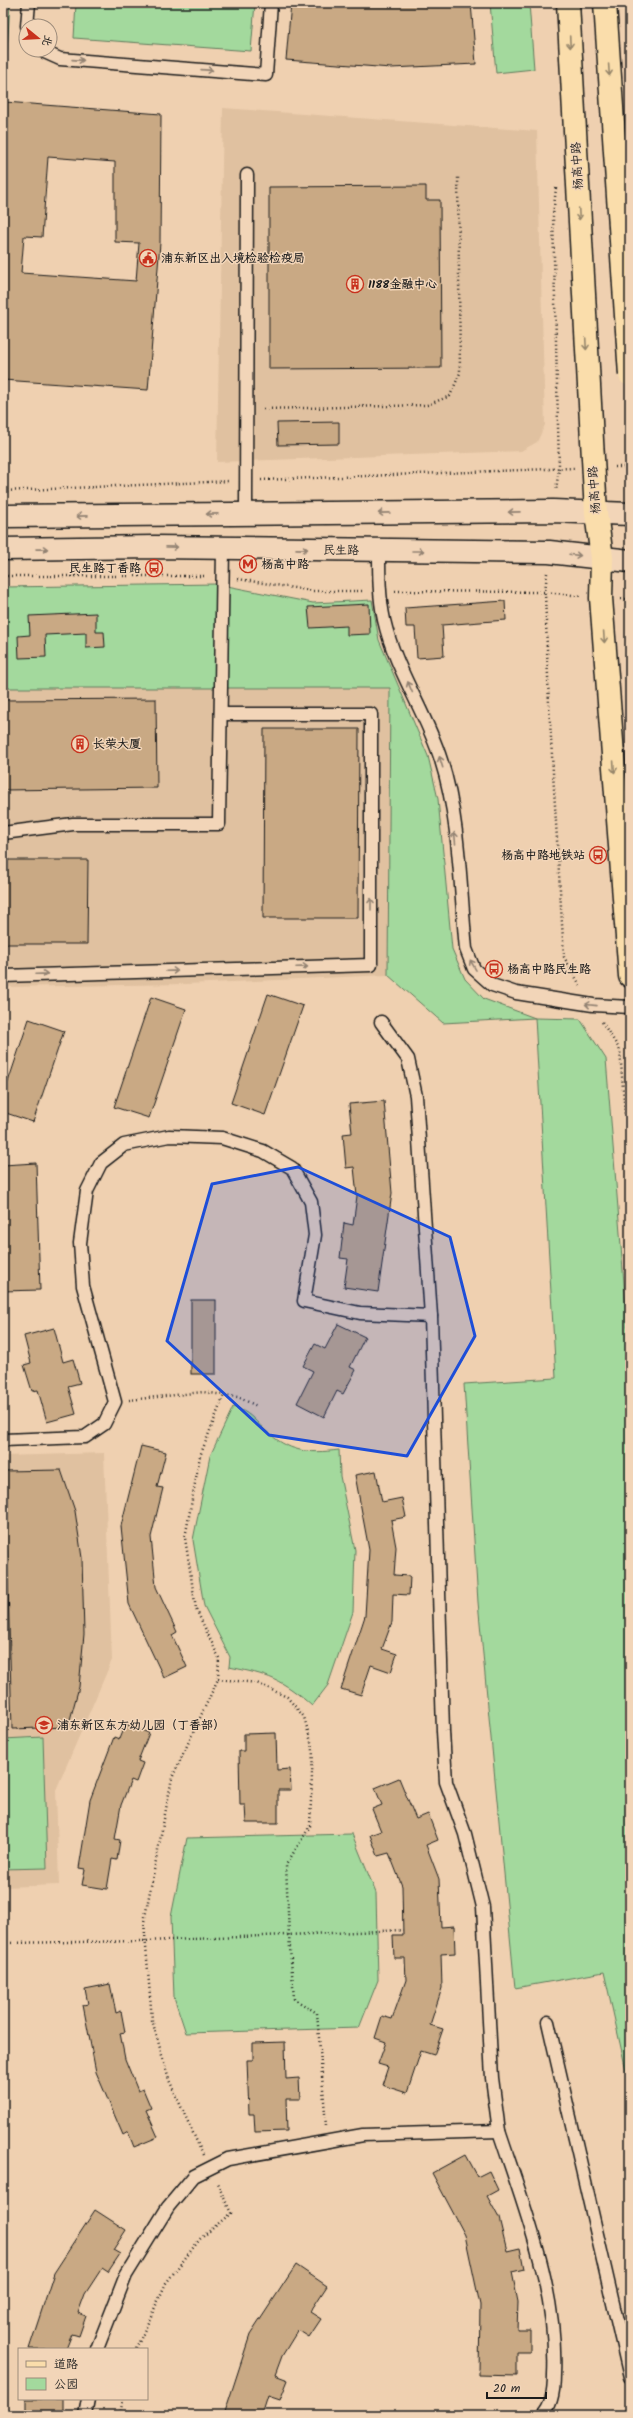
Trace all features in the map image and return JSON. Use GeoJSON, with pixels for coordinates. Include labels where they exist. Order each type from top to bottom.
{"type":"FeatureCollection","features":[{"type":"Feature","properties":{"kind":"main road","name":"杨高中路"},"geometry":{"type":"LineString","coordinates":[[568,3],[593,468],[596,513],[602,558],[601,598],[630,976]]}},
{"type":"Feature","properties":{"kind":"main road"},"geometry":{"type":"LineString","coordinates":[[605,3],[630,375]]}},
{"type":"Feature","properties":{"kind":"main road"},"geometry":{"type":"LineString","coordinates":[[3,516],[553,511],[630,514]]}},
{"type":"Feature","properties":{"kind":"main road","name":"民生路"},"geometry":{"type":"LineString","coordinates":[[3,549],[223,548],[549,552],[630,560]]}},
{"type":"Feature","properties":{"kind":"lane"},"geometry":{"type":"LineString","coordinates":[[28,18],[29,3]]}},
{"type":"Feature","properties":{"kind":"lane"},"geometry":{"type":"LineString","coordinates":[[58,58],[266,74],[271,3]]}},
{"type":"Feature","properties":{"kind":"lane"},"geometry":{"type":"LineString","coordinates":[[246,514],[247,175]]}},
{"type":"Feature","properties":{"kind":"lane"},"geometry":{"type":"LineString","coordinates":[[3,833],[73,824],[219,824],[223,548]]}},
{"type":"Feature","properties":{"kind":"lane"},"geometry":{"type":"LineString","coordinates":[[379,551],[379,591],[385,621],[395,651],[441,760],[452,800],[466,949],[474,969],[492,986],[510,991],[592,1005],[630,1007]]}},
{"type":"Feature","properties":{"kind":"lane"},"geometry":{"type":"LineString","coordinates":[[3,976],[371,965],[371,714],[220,714]]}},
{"type":"Feature","properties":{"kind":"lane"},"geometry":{"type":"LineString","coordinates":[[381,1022],[408,1059],[416,1096],[431,1316],[443,1731],[446,1782],[465,1834],[483,1907],[492,2078],[499,2131],[528,2214],[544,2273],[554,2340],[553,2393],[542,2415]]}},
{"type":"Feature","properties":{"kind":"lane"},"geometry":{"type":"LineString","coordinates":[[3,1440],[85,1437],[104,1424],[115,1402],[83,1286],[80,1243],[88,1191],[101,1163],[124,1145],[169,1136],[222,1138],[263,1151],[292,1168],[311,1202],[315,1235],[304,1302],[360,1313],[431,1316]]}},
{"type":"Feature","properties":{"kind":"lane"},"geometry":{"type":"LineString","coordinates":[[548,2022],[630,2376]]}},
{"type":"Feature","properties":{"kind":"lane"},"geometry":{"type":"LineString","coordinates":[[97,2348],[126,2275],[168,2207],[194,2176],[228,2159],[363,2135],[499,2131]]}},
{"type":"Feature","properties":{"kind":"lane"},"geometry":{"type":"LineString","coordinates":[[85,2415],[88,2400]]}},
{"type":"Feature","properties":{"kind":"path"},"geometry":{"type":"LineString","coordinates":[[246,409],[427,405],[450,396],[460,373],[458,175]]}},
{"type":"Feature","properties":{"kind":"path"},"geometry":{"type":"LineString","coordinates":[[553,511],[559,467],[553,216],[556,185]]}},
{"type":"Feature","properties":{"kind":"path"},"geometry":{"type":"LineString","coordinates":[[3,491],[559,467],[630,467]]}},
{"type":"Feature","properties":{"kind":"path"},"geometry":{"type":"LineString","coordinates":[[549,552],[545,592],[549,713],[564,958],[620,1050],[630,1178]]}},
{"type":"Feature","properties":{"kind":"path"},"geometry":{"type":"LineString","coordinates":[[3,576],[222,576],[313,591],[545,592],[601,598],[630,599]]}},
{"type":"Feature","properties":{"kind":"path"},"geometry":{"type":"LineString","coordinates":[[115,1402],[203,1392],[238,1397],[258,1406]]}},
{"type":"Feature","properties":{"kind":"path"},"geometry":{"type":"LineString","coordinates":[[136,2348],[166,2283],[200,2239],[231,2213],[168,2080],[152,2020],[144,1922],[172,1778],[218,1679],[219,1658],[196,1609],[185,1538],[200,1456],[224,1395]]}},
{"type":"Feature","properties":{"kind":"path"},"geometry":{"type":"LineString","coordinates":[[218,1679],[257,1683],[287,1697],[304,1717],[313,1749],[310,1826],[286,1865],[288,1934],[294,1999],[317,2013],[327,2141]]}},
{"type":"Feature","properties":{"kind":"path"},"geometry":{"type":"LineString","coordinates":[[3,1943],[146,1941],[403,1930]]}},
{"type":"Feature","properties":{"kind":"path"},"geometry":{"type":"LineString","coordinates":[[120,2415],[123,2400]]}},
{"type":"Feature","properties":{"kind":"highlighted area"},"geometry":{"type":"Polygon","coordinates":[[[298,1167],[450,1237],[475,1336],[407,1456],[269,1435],[167,1341],[212,1184],[298,1167]]]}},
{"type":"Feature","properties":{"kind":"shaded area"},"geometry":{"type":"Polygon","coordinates":[[[223,108],[537,131],[545,425],[537,442],[521,451],[217,462],[223,108]]]}},
{"type":"Feature","properties":{"kind":"shaded area"},"geometry":{"type":"Polygon","coordinates":[[[390,687],[388,975],[186,984],[3,987],[3,688],[390,687]]]}},
{"type":"Feature","properties":{"kind":"shaded area","name":"浦东新区东方幼儿园（丁香部）"},"geometry":{"type":"Polygon","coordinates":[[[104,1453],[112,1660],[56,1790],[59,1885],[3,1887],[3,1456],[104,1453]]]}},
{"type":"Feature","properties":{"kind":"green space"},"geometry":{"type":"Polygon","coordinates":[[[3,3],[10,3],[7,51],[3,51],[3,3]]]}},
{"type":"Feature","properties":{"kind":"green space"},"geometry":{"type":"Polygon","coordinates":[[[76,3],[255,3],[251,51],[74,38],[76,3]]]}},
{"type":"Feature","properties":{"kind":"green space"},"geometry":{"type":"Polygon","coordinates":[[[490,3],[529,3],[534,69],[496,73],[490,3]]]}},
{"type":"Feature","properties":{"kind":"green space"},"geometry":{"type":"Polygon","coordinates":[[[217,584],[313,603],[372,600],[379,640],[428,756],[438,799],[452,949],[465,979],[484,999],[535,1018],[443,1023],[388,975],[390,688],[3,688],[3,587],[217,584]]]}},
{"type":"Feature","properties":{"kind":"green space"},"geometry":{"type":"Polygon","coordinates":[[[535,1018],[580,1019],[606,1059],[630,1358],[630,2088],[604,1972],[515,1988],[478,1602],[464,1384],[556,1378],[535,1018]]]}},
{"type":"Feature","properties":{"kind":"green space"},"geometry":{"type":"Polygon","coordinates":[[[233,1407],[247,1413],[274,1437],[291,1447],[299,1450],[317,1452],[339,1450],[340,1476],[355,1550],[353,1612],[328,1685],[312,1706],[292,1690],[274,1679],[229,1667],[230,1657],[204,1606],[193,1540],[210,1456],[233,1407]]]}},
{"type":"Feature","properties":{"kind":"green space"},"geometry":{"type":"Polygon","coordinates":[[[43,1737],[47,1868],[3,1869],[3,1739],[43,1737]]]}},
{"type":"Feature","properties":{"kind":"green space"},"geometry":{"type":"Polygon","coordinates":[[[352,1834],[376,1893],[378,1980],[359,2028],[186,2033],[174,1997],[171,1917],[187,1838],[352,1834]]]}},
{"type":"Feature","properties":{"kind":"building"},"geometry":{"type":"Polygon","coordinates":[[[291,3],[471,3],[476,64],[391,68],[286,60],[291,3]]]}},
{"type":"Feature","properties":{"kind":"building","name":"浦东新区出入境检验检疫局"},"geometry":{"type":"Polygon","coordinates":[[[5,102],[161,114],[160,243],[148,390],[3,380],[3,131],[5,102]],[[48,157],[42,237],[24,236],[21,273],[136,281],[139,243],[115,242],[115,162],[48,157]]]}},
{"type":"Feature","properties":{"kind":"building","name":"1188金融中心"},"geometry":{"type":"Polygon","coordinates":[[[426,186],[426,200],[440,200],[441,368],[269,369],[269,187],[426,186]]]}},
{"type":"Feature","properties":{"kind":"building"},"geometry":{"type":"Polygon","coordinates":[[[339,422],[339,444],[278,445],[277,423],[339,422]]]}},
{"type":"Feature","properties":{"kind":"building"},"geometry":{"type":"Polygon","coordinates":[[[505,601],[506,620],[442,625],[444,656],[417,658],[415,627],[406,627],[405,608],[505,601]]]}},
{"type":"Feature","properties":{"kind":"building"},"geometry":{"type":"Polygon","coordinates":[[[369,604],[370,634],[347,635],[347,626],[310,628],[308,607],[369,604]]]}},
{"type":"Feature","properties":{"kind":"building"},"geometry":{"type":"Polygon","coordinates":[[[96,613],[96,632],[104,632],[105,647],[86,648],[86,633],[45,635],[46,657],[19,658],[18,636],[30,635],[29,616],[96,613]]]}},
{"type":"Feature","properties":{"kind":"building","name":"长荣大厦"},"geometry":{"type":"Polygon","coordinates":[[[156,699],[157,788],[3,790],[3,700],[156,699]]]}},
{"type":"Feature","properties":{"kind":"building"},"geometry":{"type":"Polygon","coordinates":[[[264,729],[359,729],[358,918],[263,918],[264,729]]]}},
{"type":"Feature","properties":{"kind":"building"},"geometry":{"type":"Polygon","coordinates":[[[3,860],[88,860],[87,944],[3,944],[3,860]]]}},
{"type":"Feature","properties":{"kind":"building"},"geometry":{"type":"Polygon","coordinates":[[[268,994],[303,1006],[265,1115],[231,1103],[268,994]]]}},
{"type":"Feature","properties":{"kind":"building"},"geometry":{"type":"Polygon","coordinates":[[[151,997],[186,1009],[149,1118],[114,1107],[151,997]]]}},
{"type":"Feature","properties":{"kind":"building"},"geometry":{"type":"Polygon","coordinates":[[[29,1019],[64,1031],[33,1122],[3,1112],[3,1097],[29,1019]]]}},
{"type":"Feature","properties":{"kind":"building"},"geometry":{"type":"Polygon","coordinates":[[[384,1101],[392,1193],[378,1292],[344,1287],[348,1259],[340,1258],[344,1223],[353,1225],[357,1196],[354,1167],[346,1168],[343,1134],[352,1133],[349,1104],[384,1101]]]}},
{"type":"Feature","properties":{"kind":"building"},"geometry":{"type":"Polygon","coordinates":[[[36,1163],[40,1290],[3,1291],[3,1165],[36,1163]]]}},
{"type":"Feature","properties":{"kind":"building"},"geometry":{"type":"Polygon","coordinates":[[[191,1300],[216,1300],[216,1374],[191,1374],[191,1300]]]}},
{"type":"Feature","properties":{"kind":"building"},"geometry":{"type":"Polygon","coordinates":[[[338,1324],[365,1337],[350,1367],[356,1370],[343,1394],[337,1391],[324,1417],[297,1403],[313,1371],[303,1366],[315,1344],[325,1349],[338,1324]]]}},
{"type":"Feature","properties":{"kind":"building"},"geometry":{"type":"Polygon","coordinates":[[[54,1328],[63,1362],[73,1359],[80,1383],[68,1386],[76,1414],[47,1422],[38,1390],[32,1391],[24,1365],[31,1363],[24,1336],[54,1328]]]}},
{"type":"Feature","properties":{"kind":"building"},"geometry":{"type":"Polygon","coordinates":[[[141,1446],[166,1452],[157,1487],[163,1488],[151,1537],[156,1587],[177,1632],[172,1635],[187,1667],[164,1678],[129,1604],[121,1526],[141,1446]]]}},
{"type":"Feature","properties":{"kind":"building"},"geometry":{"type":"Polygon","coordinates":[[[61,1470],[75,1511],[82,1558],[84,1634],[79,1687],[68,1727],[12,1729],[7,1550],[3,1550],[4,1471],[61,1470]]]}},
{"type":"Feature","properties":{"kind":"building"},"geometry":{"type":"Polygon","coordinates":[[[376,1471],[382,1502],[402,1498],[406,1517],[391,1520],[396,1547],[394,1575],[410,1576],[409,1595],[393,1594],[392,1622],[382,1649],[397,1654],[391,1672],[371,1665],[361,1695],[341,1689],[365,1616],[369,1550],[355,1475],[376,1471]]]}},
{"type":"Feature","properties":{"kind":"building"},"geometry":{"type":"Polygon","coordinates":[[[125,1724],[149,1733],[138,1761],[143,1763],[136,1782],[131,1780],[121,1805],[115,1839],[120,1840],[117,1860],[112,1859],[107,1889],[82,1885],[85,1869],[79,1868],[90,1800],[114,1737],[119,1739],[125,1724]]]}},
{"type":"Feature","properties":{"kind":"building"},"geometry":{"type":"Polygon","coordinates":[[[276,1733],[277,1770],[290,1769],[291,1790],[278,1790],[278,1823],[246,1823],[245,1805],[240,1805],[239,1751],[244,1751],[244,1734],[276,1733]]]}},
{"type":"Feature","properties":{"kind":"building"},"geometry":{"type":"Polygon","coordinates":[[[399,1778],[416,1819],[428,1814],[438,1840],[426,1845],[439,1879],[441,1927],[454,1926],[455,1953],[441,1954],[442,1988],[430,2025],[443,2029],[434,2055],[421,2051],[407,2093],[382,2085],[388,2067],[378,2064],[386,2042],[375,2038],[382,2016],[392,2019],[406,1980],[405,1958],[394,1958],[393,1935],[403,1935],[402,1886],[389,1853],[378,1856],[370,1835],[381,1831],[372,1809],[382,1805],[375,1788],[399,1778]]]}},
{"type":"Feature","properties":{"kind":"building"},"geometry":{"type":"Polygon","coordinates":[[[110,1984],[116,2013],[121,2011],[125,2032],[120,2033],[125,2059],[138,2091],[143,2089],[151,2108],[146,2110],[158,2137],[134,2147],[128,2132],[123,2135],[96,2072],[83,2005],[88,2004],[85,1989],[110,1984]]]}},
{"type":"Feature","properties":{"kind":"building"},"geometry":{"type":"Polygon","coordinates":[[[285,2042],[286,2079],[299,2078],[300,2099],[286,2099],[287,2131],[255,2132],[254,2114],[249,2114],[247,2060],[253,2060],[253,2043],[285,2042]]]}},
{"type":"Feature","properties":{"kind":"building"},"geometry":{"type":"Polygon","coordinates":[[[465,2155],[477,2177],[489,2171],[498,2190],[487,2196],[499,2218],[507,2251],[520,2248],[524,2269],[512,2272],[518,2302],[517,2330],[530,2330],[530,2352],[517,2352],[517,2376],[479,2375],[480,2305],[465,2235],[432,2173],[465,2155]]]}},
{"type":"Feature","properties":{"kind":"building"},"geometry":{"type":"Polygon","coordinates":[[[95,2210],[126,2230],[113,2250],[120,2254],[108,2272],[102,2268],[85,2294],[78,2313],[86,2316],[79,2336],[72,2334],[66,2348],[29,2348],[54,2273],[95,2210]]]}},
{"type":"Feature","properties":{"kind":"building"},"geometry":{"type":"Polygon","coordinates":[[[296,2265],[327,2286],[310,2312],[321,2319],[309,2337],[298,2330],[282,2356],[275,2375],[288,2380],[280,2400],[268,2396],[262,2415],[224,2415],[250,2335],[296,2265]]]}},
{"type":"Feature","properties":{"kind":"building"},"geometry":{"type":"Polygon","coordinates":[[[26,2400],[63,2400],[63,2415],[26,2415],[26,2400]]]}},
{"type":"Feature","properties":{"kind":"place","name":"浦东新区出入境检验检疫局"},"geometry":{"type":"Point","coordinates":[148,258]}},
{"type":"Feature","properties":{"kind":"place","name":"1188金融中心"},"geometry":{"type":"Point","coordinates":[355,284]}},
{"type":"Feature","properties":{"kind":"place","name":"杨高中路"},"geometry":{"type":"Point","coordinates":[248,564]}},
{"type":"Feature","properties":{"kind":"place","name":"民生路丁香路"},"geometry":{"type":"Point","coordinates":[154,568]}},
{"type":"Feature","properties":{"kind":"place","name":"长荣大厦"},"geometry":{"type":"Point","coordinates":[80,744]}},
{"type":"Feature","properties":{"kind":"place","name":"杨高中路地铁站"},"geometry":{"type":"Point","coordinates":[598,855]}},
{"type":"Feature","properties":{"kind":"place","name":"杨高中路民生路"},"geometry":{"type":"Point","coordinates":[494,969]}},
{"type":"Feature","properties":{"kind":"place","name":"浦东新区东方幼儿园（丁香部）"},"geometry":{"type":"Point","coordinates":[44,1725]}}]}
